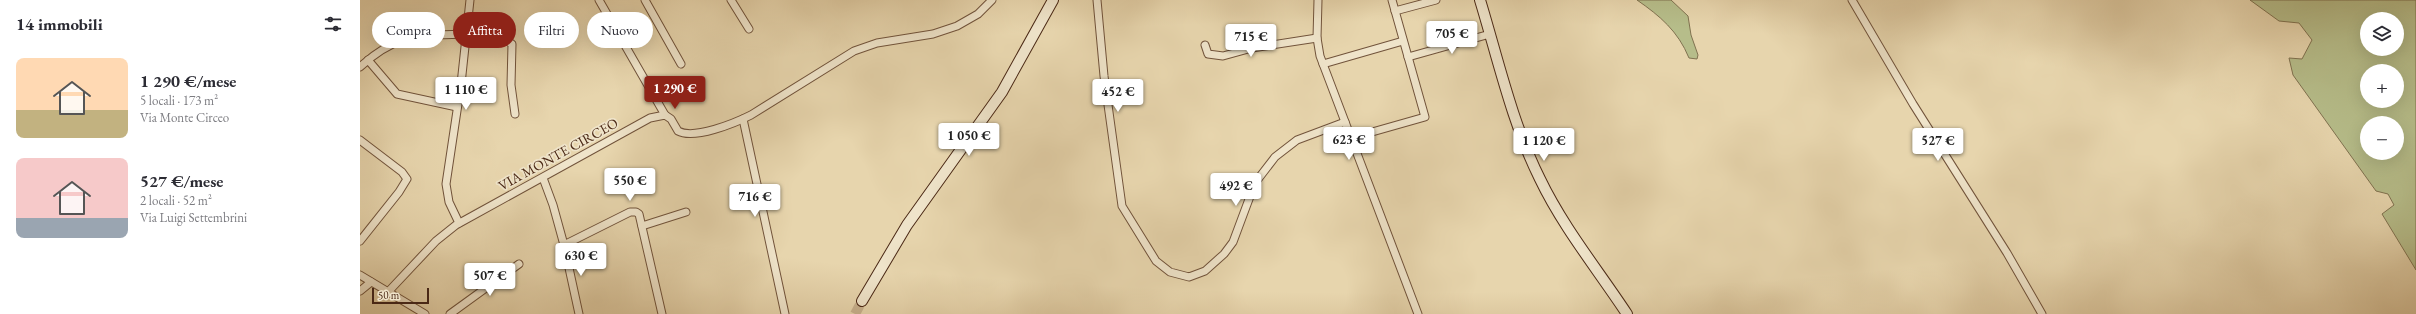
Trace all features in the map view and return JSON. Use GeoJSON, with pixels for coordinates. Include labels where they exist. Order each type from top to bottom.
{"type":"FeatureCollection","features":[{"type":"Feature","properties":{"kind":"main road"},"geometry":{"type":"LineString","coordinates":[[862,302],[907,225],[1002,92],[1053,0]]}},
{"type":"Feature","properties":{"kind":"main road"},"geometry":{"type":"LineString","coordinates":[[1480,0],[1524,140],[1540,181],[1559,214],[1627,314]]}},
{"type":"Feature","properties":{"kind":"street"},"geometry":{"type":"LineString","coordinates":[[468,12],[470,0]]}},
{"type":"Feature","properties":{"kind":"street"},"geometry":{"type":"LineString","coordinates":[[599,0],[665,115],[671,119],[678,131],[690,135],[743,119],[854,51],[877,43],[933,34],[957,26],[978,14],[992,0]]}},
{"type":"Feature","properties":{"kind":"street"},"geometry":{"type":"LineString","coordinates":[[645,0],[681,64]]}},
{"type":"Feature","properties":{"kind":"street"},"geometry":{"type":"LineString","coordinates":[[731,0],[749,29]]}},
{"type":"Feature","properties":{"kind":"street"},"geometry":{"type":"LineString","coordinates":[[1097,0],[1104,76],[1122,206],[1155,259],[1170,272],[1191,277],[1207,270],[1224,254],[1233,242],[1255,183],[1275,157],[1297,140],[1344,122]]}},
{"type":"Feature","properties":{"kind":"street"},"geometry":{"type":"LineString","coordinates":[[1318,0],[1317,38],[1323,64],[1418,314]]}},
{"type":"Feature","properties":{"kind":"street"},"geometry":{"type":"LineString","coordinates":[[1351,138],[1425,117],[1392,0]]}},
{"type":"Feature","properties":{"kind":"street"},"geometry":{"type":"LineString","coordinates":[[1395,11],[1436,0]]}},
{"type":"Feature","properties":{"kind":"street"},"geometry":{"type":"LineString","coordinates":[[1852,0],[1913,104],[2007,253],[2042,314]]}},
{"type":"Feature","properties":{"kind":"street"},"geometry":{"type":"LineString","coordinates":[[1408,57],[1490,34]]}},
{"type":"Feature","properties":{"kind":"street"},"geometry":{"type":"LineString","coordinates":[[360,67],[389,44],[404,39],[453,35]]}},
{"type":"Feature","properties":{"kind":"street"},"geometry":{"type":"LineString","coordinates":[[1204,45],[1208,54],[1220,57],[1252,48],[1317,38]]}},
{"type":"Feature","properties":{"kind":"street"},"geometry":{"type":"LineString","coordinates":[[1323,64],[1403,41]]}},
{"type":"Feature","properties":{"kind":"street"},"geometry":{"type":"LineString","coordinates":[[459,223],[449,202],[446,184],[464,48]]}},
{"type":"Feature","properties":{"kind":"street"},"geometry":{"type":"LineString","coordinates":[[512,48],[511,81],[515,114]]}},
{"type":"Feature","properties":{"kind":"street"},"geometry":{"type":"LineString","coordinates":[[368,60],[397,94],[457,107]]}},
{"type":"Feature","properties":{"kind":"street","name":"VIA MONTE CIRCEO"},"geometry":{"type":"LineString","coordinates":[[388,292],[436,241],[459,223],[650,118],[665,115]]}},
{"type":"Feature","properties":{"kind":"street"},"geometry":{"type":"LineString","coordinates":[[743,119],[785,314]]}},
{"type":"Feature","properties":{"kind":"street"},"geometry":{"type":"LineString","coordinates":[[360,140],[405,174],[406,181],[360,241]]}},
{"type":"Feature","properties":{"kind":"street"},"geometry":{"type":"LineString","coordinates":[[543,178],[553,205],[564,245],[579,314]]}},
{"type":"Feature","properties":{"kind":"street"},"geometry":{"type":"LineString","coordinates":[[564,245],[632,212],[639,214],[662,314]]}},
{"type":"Feature","properties":{"kind":"street"},"geometry":{"type":"LineString","coordinates":[[642,226],[686,212]]}},
{"type":"Feature","properties":{"kind":"street"},"geometry":{"type":"LineString","coordinates":[[450,314],[519,264]]}},
{"type":"Feature","properties":{"kind":"street"},"geometry":{"type":"LineString","coordinates":[[360,275],[425,314]]}},
{"type":"Feature","properties":{"kind":"street"},"geometry":{"type":"LineString","coordinates":[[360,291],[371,282]]}},
{"type":"Feature","properties":{"kind":"green space"},"geometry":{"type":"Polygon","coordinates":[[[1637,0],[1671,0],[1688,16],[1691,35],[1698,55],[1697,59],[1689,58],[1685,48],[1668,25],[1637,0]]]}},
{"type":"Feature","properties":{"kind":"green space"},"geometry":{"type":"Polygon","coordinates":[[[2250,0],[2416,0],[2416,270],[2382,214],[2394,205],[2388,194],[2376,191],[2293,75],[2289,58],[2302,59],[2312,40],[2299,23],[2279,21],[2250,0]]]}},
{"type":"Feature","properties":{"kind":"tunnel"},"geometry":{"type":"LineString","coordinates":[[855,314],[862,301]]}}]}
